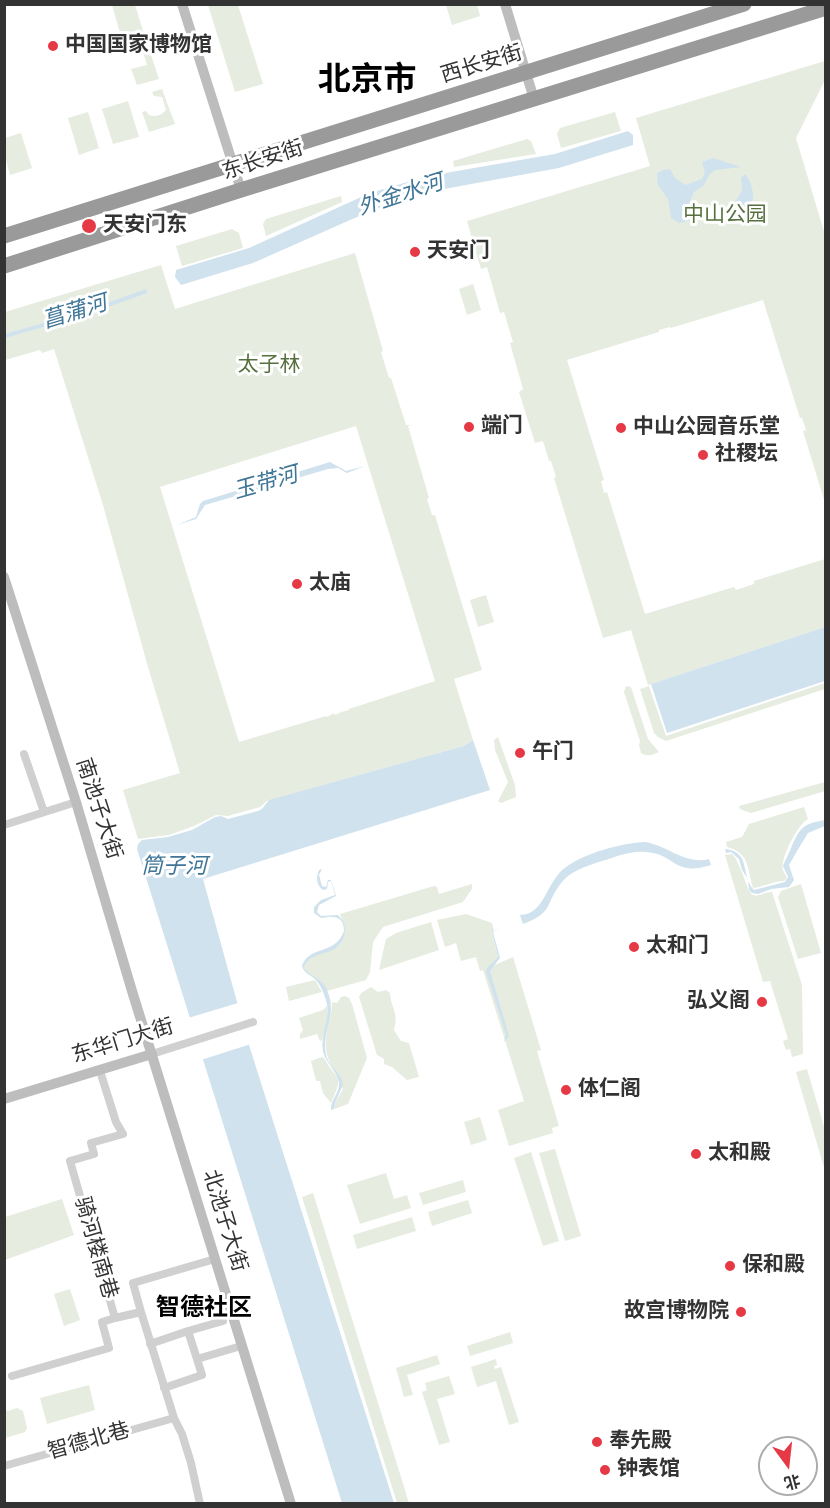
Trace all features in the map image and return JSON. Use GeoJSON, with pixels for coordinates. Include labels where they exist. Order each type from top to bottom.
{"type":"FeatureCollection","features":[{"type":"Feature","properties":{"kind":"highway","name":"西长安街"},"geometry":{"type":"LineString","coordinates":[[233,164],[744,4]]}},
{"type":"Feature","properties":{"kind":"highway"},"geometry":{"type":"LineString","coordinates":[[534,99],[825,8]]}},
{"type":"Feature","properties":{"kind":"highway","name":"东长安街"},"geometry":{"type":"LineString","coordinates":[[4,266],[534,99]]}},
{"type":"Feature","properties":{"kind":"highway","name":"东长安街"},"geometry":{"type":"LineString","coordinates":[[4,236],[233,164]]}},
{"type":"Feature","properties":{"kind":"street"},"geometry":{"type":"LineString","coordinates":[[182,4],[241,190]]}},
{"type":"Feature","properties":{"kind":"street"},"geometry":{"type":"LineString","coordinates":[[505,4],[534,99]]}},
{"type":"Feature","properties":{"kind":"street","name":"南池子大街"},"geometry":{"type":"LineString","coordinates":[[4,578],[76,802],[152,1054]]}},
{"type":"Feature","properties":{"kind":"street"},"geometry":{"type":"LineString","coordinates":[[24,754],[44,812]]}},
{"type":"Feature","properties":{"kind":"street"},"geometry":{"type":"LineString","coordinates":[[4,825],[76,802]]}},
{"type":"Feature","properties":{"kind":"street","name":"东华门大街"},"geometry":{"type":"LineString","coordinates":[[4,1099],[249,1024]]}},
{"type":"Feature","properties":{"kind":"street","name":"北池子大街"},"geometry":{"type":"LineString","coordinates":[[152,1054],[291,1503]]}},
{"type":"Feature","properties":{"kind":"street","name":"骑河楼南巷"},"geometry":{"type":"LineString","coordinates":[[100,1071],[116,1122],[123,1134],[91,1143],[94,1154],[70,1161],[115,1318],[141,1312],[174,1418],[182,1434],[200,1503]]}},
{"type":"Feature","properties":{"kind":"street"},"geometry":{"type":"LineString","coordinates":[[141,1312],[133,1283],[215,1259]]}},
{"type":"Feature","properties":{"kind":"street"},"geometry":{"type":"LineString","coordinates":[[12,1376],[109,1348],[102,1322],[115,1318]]}},
{"type":"Feature","properties":{"kind":"street"},"geometry":{"type":"LineString","coordinates":[[150,1344],[223,1321]]}},
{"type":"Feature","properties":{"kind":"street"},"geometry":{"type":"LineString","coordinates":[[164,1388],[202,1374],[188,1331]]}},
{"type":"Feature","properties":{"kind":"street"},"geometry":{"type":"LineString","coordinates":[[197,1359],[241,1346]]}},
{"type":"Feature","properties":{"kind":"street","name":"智德北巷"},"geometry":{"type":"LineString","coordinates":[[4,1466],[174,1418]]}},
{"type":"Feature","properties":{"kind":"green space"},"geometry":{"type":"Polygon","coordinates":[[[112,5],[135,5],[144,34],[122,40],[112,5]]]}},
{"type":"Feature","properties":{"kind":"green space"},"geometry":{"type":"Polygon","coordinates":[[[208,5],[238,5],[263,84],[235,92],[208,5]]]}},
{"type":"Feature","properties":{"kind":"green space"},"geometry":{"type":"Polygon","coordinates":[[[446,5],[477,5],[480,16],[452,25],[446,5]]]}},
{"type":"Feature","properties":{"kind":"green space"},"geometry":{"type":"Polygon","coordinates":[[[146,40],[159,79],[137,85],[131,69],[147,65],[140,42],[146,40]]]}},
{"type":"Feature","properties":{"kind":"green space","name":"中山公园"},"geometry":{"type":"Polygon","coordinates":[[[825,61],[825,80],[796,138],[825,235],[825,503],[803,431],[806,430],[800,418],[763,300],[567,360],[604,480],[601,481],[604,493],[607,492],[645,614],[734,587],[736,590],[754,584],[754,581],[825,559],[825,627],[648,685],[631,630],[603,638],[554,478],[556,477],[551,461],[549,461],[543,441],[535,443],[519,392],[523,389],[504,312],[500,313],[487,267],[481,269],[467,221],[650,166],[636,118],[825,61]]]}},
{"type":"Feature","properties":{"kind":"green space"},"geometry":{"type":"Polygon","coordinates":[[[162,89],[175,124],[149,132],[142,112],[146,111],[149,115],[156,116],[166,110],[162,97],[154,96],[152,92],[162,89]]]}},
{"type":"Feature","properties":{"kind":"green space"},"geometry":{"type":"Polygon","coordinates":[[[128,101],[139,137],[113,144],[102,109],[128,101]]]}},
{"type":"Feature","properties":{"kind":"green space"},"geometry":{"type":"Polygon","coordinates":[[[88,112],[99,148],[79,155],[68,118],[88,112]]]}},
{"type":"Feature","properties":{"kind":"green space"},"geometry":{"type":"Polygon","coordinates":[[[615,112],[621,131],[561,148],[557,134],[560,128],[615,112]]]}},
{"type":"Feature","properties":{"kind":"green space"},"geometry":{"type":"Polygon","coordinates":[[[21,133],[32,168],[10,175],[5,156],[5,138],[21,133]]]}},
{"type":"Feature","properties":{"kind":"green space"},"geometry":{"type":"Polygon","coordinates":[[[527,139],[531,141],[536,154],[454,167],[453,161],[527,139]]]}},
{"type":"Feature","properties":{"kind":"green space"},"geometry":{"type":"Polygon","coordinates":[[[341,196],[342,202],[266,236],[263,224],[266,219],[341,196]]]}},
{"type":"Feature","properties":{"kind":"green space"},"geometry":{"type":"Polygon","coordinates":[[[232,229],[239,233],[243,248],[182,266],[176,246],[232,229]]]}},
{"type":"Feature","properties":{"kind":"green space","name":"太子林"},"geometry":{"type":"Polygon","coordinates":[[[355,253],[383,351],[381,352],[406,425],[411,425],[408,426],[429,498],[427,499],[432,515],[435,515],[482,670],[454,679],[473,740],[464,746],[267,801],[260,807],[228,816],[216,815],[169,835],[138,839],[123,790],[180,773],[103,505],[54,349],[42,353],[40,350],[5,360],[5,312],[161,265],[175,309],[355,253]],[[356,426],[160,487],[239,742],[334,713],[334,715],[435,681],[356,426]]]}},
{"type":"Feature","properties":{"kind":"green space"},"geometry":{"type":"Polygon","coordinates":[[[473,284],[481,310],[467,315],[459,289],[473,284]]]}},
{"type":"Feature","properties":{"kind":"green space"},"geometry":{"type":"Polygon","coordinates":[[[486,595],[494,622],[478,627],[470,600],[486,595]]]}},
{"type":"Feature","properties":{"kind":"green space"},"geometry":{"type":"Polygon","coordinates":[[[825,683],[825,689],[666,741],[654,733],[640,689],[649,686],[666,736],[825,683]]]}},
{"type":"Feature","properties":{"kind":"green space"},"geometry":{"type":"Polygon","coordinates":[[[626,686],[631,687],[648,739],[659,752],[650,755],[641,753],[640,741],[624,692],[626,686]]]}},
{"type":"Feature","properties":{"kind":"green space"},"geometry":{"type":"Polygon","coordinates":[[[498,737],[515,785],[516,797],[501,803],[498,801],[508,782],[495,750],[494,740],[498,737]]]}},
{"type":"Feature","properties":{"kind":"green space"},"geometry":{"type":"Polygon","coordinates":[[[825,782],[825,791],[751,813],[740,809],[739,806],[825,782]]]}},
{"type":"Feature","properties":{"kind":"green space"},"geometry":{"type":"Polygon","coordinates":[[[804,807],[808,819],[795,834],[784,858],[783,870],[787,878],[784,881],[753,888],[744,857],[727,847],[726,842],[742,837],[749,824],[804,807]]]}},
{"type":"Feature","properties":{"kind":"green space"},"geometry":{"type":"Polygon","coordinates":[[[732,854],[753,895],[772,892],[802,985],[803,1054],[792,1057],[790,1049],[786,1050],[783,1041],[788,1039],[770,981],[763,982],[725,855],[732,854]]]}},
{"type":"Feature","properties":{"kind":"green space"},"geometry":{"type":"Polygon","coordinates":[[[472,884],[472,889],[463,902],[383,927],[373,942],[370,972],[366,980],[327,991],[304,968],[314,956],[340,944],[344,929],[340,914],[434,886],[437,887],[439,894],[472,884]]]}},
{"type":"Feature","properties":{"kind":"green space"},"geometry":{"type":"Polygon","coordinates":[[[801,884],[821,953],[798,959],[778,897],[781,891],[801,884]]]}},
{"type":"Feature","properties":{"kind":"green space"},"geometry":{"type":"Polygon","coordinates":[[[466,914],[492,923],[498,957],[490,967],[513,957],[541,1050],[537,1051],[559,1126],[552,1128],[553,1133],[509,1146],[498,1110],[524,1101],[483,970],[480,971],[476,957],[461,961],[456,943],[445,947],[437,920],[466,914]]]}},
{"type":"Feature","properties":{"kind":"green space"},"geometry":{"type":"Polygon","coordinates":[[[431,922],[439,950],[379,970],[386,939],[396,933],[431,922]]]}},
{"type":"Feature","properties":{"kind":"green space"},"geometry":{"type":"Polygon","coordinates":[[[315,980],[322,992],[289,1001],[286,987],[315,980]]]}},
{"type":"Feature","properties":{"kind":"green space"},"geometry":{"type":"Polygon","coordinates":[[[371,987],[378,992],[386,990],[390,993],[395,1015],[394,1030],[401,1041],[409,1043],[419,1077],[407,1080],[392,1067],[384,1064],[384,1059],[377,1055],[359,997],[371,987]]]}},
{"type":"Feature","properties":{"kind":"green space"},"geometry":{"type":"Polygon","coordinates":[[[345,996],[352,1004],[367,1058],[348,1104],[334,1109],[343,1089],[330,1064],[326,1038],[332,1002],[337,1003],[341,997],[345,996]]]}},
{"type":"Feature","properties":{"kind":"green space"},"geometry":{"type":"Polygon","coordinates":[[[327,1006],[328,1019],[322,1040],[320,1041],[317,1034],[300,1039],[303,1030],[299,1018],[323,1010],[327,1006]]]}},
{"type":"Feature","properties":{"kind":"green space"},"geometry":{"type":"Polygon","coordinates":[[[322,1057],[338,1079],[331,1103],[323,1093],[320,1081],[316,1081],[311,1061],[322,1057]]]}},
{"type":"Feature","properties":{"kind":"green space"},"geometry":{"type":"Polygon","coordinates":[[[807,1069],[825,1130],[825,1171],[796,1072],[807,1069]]]}},
{"type":"Feature","properties":{"kind":"green space"},"geometry":{"type":"Polygon","coordinates":[[[480,1117],[487,1140],[471,1145],[464,1122],[480,1117]]]}},
{"type":"Feature","properties":{"kind":"green space"},"geometry":{"type":"Polygon","coordinates":[[[555,1149],[581,1236],[565,1241],[539,1153],[555,1149]]]}},
{"type":"Feature","properties":{"kind":"green space"},"geometry":{"type":"Polygon","coordinates":[[[531,1152],[559,1241],[543,1246],[514,1158],[531,1152]]]}},
{"type":"Feature","properties":{"kind":"green space"},"geometry":{"type":"Polygon","coordinates":[[[386,1173],[394,1199],[407,1195],[411,1208],[360,1224],[347,1185],[386,1173]]]}},
{"type":"Feature","properties":{"kind":"green space"},"geometry":{"type":"Polygon","coordinates":[[[463,1180],[466,1192],[423,1205],[419,1193],[463,1180]]]}},
{"type":"Feature","properties":{"kind":"green space"},"geometry":{"type":"Polygon","coordinates":[[[313,1193],[409,1503],[397,1503],[302,1197],[313,1193]]]}},
{"type":"Feature","properties":{"kind":"green space"},"geometry":{"type":"Polygon","coordinates":[[[62,1199],[74,1235],[5,1260],[5,1217],[62,1199]]]}},
{"type":"Feature","properties":{"kind":"green space"},"geometry":{"type":"Polygon","coordinates":[[[468,1200],[472,1213],[432,1226],[428,1212],[468,1200]]]}},
{"type":"Feature","properties":{"kind":"green space"},"geometry":{"type":"Polygon","coordinates":[[[412,1217],[416,1231],[357,1249],[353,1235],[412,1217]]]}},
{"type":"Feature","properties":{"kind":"green space"},"geometry":{"type":"Polygon","coordinates":[[[70,1289],[80,1320],[64,1326],[54,1294],[70,1289]]]}},
{"type":"Feature","properties":{"kind":"green space"},"geometry":{"type":"Polygon","coordinates":[[[510,1332],[513,1343],[470,1356],[467,1346],[510,1332]]]}},
{"type":"Feature","properties":{"kind":"green space"},"geometry":{"type":"Polygon","coordinates":[[[437,1355],[440,1364],[407,1375],[413,1395],[404,1397],[396,1368],[437,1355]]]}},
{"type":"Feature","properties":{"kind":"green space"},"geometry":{"type":"Polygon","coordinates":[[[496,1359],[495,1369],[501,1367],[519,1422],[509,1425],[496,1381],[477,1387],[471,1367],[496,1359]]]}},
{"type":"Feature","properties":{"kind":"green space"},"geometry":{"type":"Polygon","coordinates":[[[449,1376],[455,1394],[437,1399],[450,1442],[439,1445],[422,1392],[427,1390],[425,1383],[449,1376]]]}},
{"type":"Feature","properties":{"kind":"green space"},"geometry":{"type":"Polygon","coordinates":[[[89,1385],[95,1410],[47,1424],[40,1398],[89,1385]]]}},
{"type":"Feature","properties":{"kind":"green space"},"geometry":{"type":"Polygon","coordinates":[[[17,1408],[23,1411],[27,1428],[25,1432],[5,1438],[5,1409],[8,1411],[17,1408]]]}},
{"type":"Feature","properties":{"kind":"water","name":"外金水河"},"geometry":{"type":"Polygon","coordinates":[[[628,131],[633,135],[633,145],[559,168],[433,191],[375,209],[253,263],[181,285],[175,277],[176,270],[249,248],[370,193],[428,176],[555,154],[628,131]]]}},
{"type":"Feature","properties":{"kind":"water"},"geometry":{"type":"Polygon","coordinates":[[[713,158],[741,167],[715,170],[709,175],[704,185],[694,192],[688,206],[694,213],[731,208],[742,191],[741,178],[745,174],[752,188],[752,203],[730,216],[708,219],[696,217],[679,223],[671,218],[668,199],[658,185],[657,173],[670,169],[675,178],[685,185],[702,179],[705,172],[702,162],[713,158]]]}},
{"type":"Feature","properties":{"kind":"water"},"geometry":{"type":"Polygon","coordinates":[[[146,289],[147,293],[88,314],[5,338],[5,334],[79,313],[146,289]]]}},
{"type":"Feature","properties":{"kind":"water","name":"玉带河"},"geometry":{"type":"Polygon","coordinates":[[[330,462],[346,471],[365,466],[347,473],[338,468],[328,469],[205,505],[196,519],[177,525],[196,517],[203,501],[330,462]]]}},
{"type":"Feature","properties":{"kind":"water"},"geometry":{"type":"Polygon","coordinates":[[[825,627],[825,681],[667,733],[651,684],[825,627]]]}},
{"type":"Feature","properties":{"kind":"water","name":"筒子河"},"geometry":{"type":"Polygon","coordinates":[[[473,740],[490,790],[203,879],[249,1045],[394,1503],[342,1503],[137,849],[142,840],[168,837],[192,830],[215,817],[221,816],[228,819],[258,811],[269,800],[464,746],[473,740]]]}},
{"type":"Feature","properties":{"kind":"water"},"geometry":{"type":"Polygon","coordinates":[[[825,820],[825,826],[808,833],[789,865],[794,880],[789,887],[771,889],[758,894],[752,893],[749,890],[748,880],[754,890],[785,882],[788,877],[783,866],[797,835],[807,825],[825,820]]]}},
{"type":"Feature","properties":{"kind":"water"},"geometry":{"type":"Polygon","coordinates":[[[645,842],[692,859],[709,859],[711,865],[699,868],[682,867],[656,854],[646,852],[618,856],[570,874],[556,890],[545,911],[523,924],[520,915],[528,914],[540,904],[554,880],[566,867],[583,857],[604,850],[645,842]]]}},
{"type":"Feature","properties":{"kind":"water"},"geometry":{"type":"Polygon","coordinates":[[[725,849],[739,855],[747,878],[739,859],[731,852],[726,853],[725,849]]]}},
{"type":"Feature","properties":{"kind":"water"},"geometry":{"type":"Polygon","coordinates":[[[322,869],[319,875],[322,886],[326,887],[328,880],[331,880],[336,896],[319,905],[317,912],[321,916],[338,915],[345,927],[345,932],[336,948],[313,957],[304,968],[325,986],[330,1000],[331,1008],[325,1049],[327,1058],[341,1078],[343,1085],[334,1109],[331,1110],[339,1084],[337,1075],[326,1060],[322,1045],[327,1004],[319,984],[306,972],[302,966],[310,955],[335,944],[344,931],[340,919],[321,918],[314,913],[314,907],[321,900],[335,895],[331,881],[328,882],[327,889],[323,890],[319,886],[317,875],[322,869]]]}},
{"type":"Feature","properties":{"kind":"water"},"geometry":{"type":"Polygon","coordinates":[[[502,927],[493,932],[500,958],[490,971],[509,1036],[504,1042],[506,1035],[486,972],[498,957],[492,932],[502,927]]]}},
{"type":"Feature","properties":{"kind":"pier"},"geometry":{"type":"Polygon","coordinates":[[[238,1003],[251,1044],[201,1060],[188,1018],[238,1003]]]}},
{"type":"Feature","properties":{"kind":"place","name":"中国国家博物馆"},"geometry":{"type":"Point","coordinates":[53,46]}},
{"type":"Feature","properties":{"kind":"place","name":"天安门东"},"geometry":{"type":"Point","coordinates":[89,226]}},
{"type":"Feature","properties":{"kind":"place","name":"天安门"},"geometry":{"type":"Point","coordinates":[415,252]}},
{"type":"Feature","properties":{"kind":"place","name":"端门"},"geometry":{"type":"Point","coordinates":[469,427]}},
{"type":"Feature","properties":{"kind":"place","name":"中山公园音乐堂"},"geometry":{"type":"Point","coordinates":[621,428]}},
{"type":"Feature","properties":{"kind":"place","name":"社稷坛"},"geometry":{"type":"Point","coordinates":[703,455]}},
{"type":"Feature","properties":{"kind":"place","name":"太庙"},"geometry":{"type":"Point","coordinates":[297,584]}},
{"type":"Feature","properties":{"kind":"place","name":"午门"},"geometry":{"type":"Point","coordinates":[520,753]}},
{"type":"Feature","properties":{"kind":"place","name":"太和门"},"geometry":{"type":"Point","coordinates":[634,947]}},
{"type":"Feature","properties":{"kind":"place","name":"弘义阁"},"geometry":{"type":"Point","coordinates":[762,1002]}},
{"type":"Feature","properties":{"kind":"place","name":"体仁阁"},"geometry":{"type":"Point","coordinates":[566,1090]}},
{"type":"Feature","properties":{"kind":"place","name":"太和殿"},"geometry":{"type":"Point","coordinates":[696,1154]}},
{"type":"Feature","properties":{"kind":"place","name":"保和殿"},"geometry":{"type":"Point","coordinates":[730,1266]}},
{"type":"Feature","properties":{"kind":"place","name":"故宫博物院"},"geometry":{"type":"Point","coordinates":[741,1312]}},
{"type":"Feature","properties":{"kind":"place","name":"奉先殿"},"geometry":{"type":"Point","coordinates":[597,1442]}},
{"type":"Feature","properties":{"kind":"place","name":"钟表馆"},"geometry":{"type":"Point","coordinates":[605,1470]}},
{"type":"Feature","properties":{"kind":"district","name":"北京市"},"geometry":{"type":"Point","coordinates":[367,82]}},
{"type":"Feature","properties":{"kind":"district","name":"智德社区"},"geometry":{"type":"Point","coordinates":[204,1309]}},
{"type":"Feature","properties":{"kind":"water label","name":"菖蒲河"},"geometry":{"type":"Point","coordinates":[75,313]}}]}
